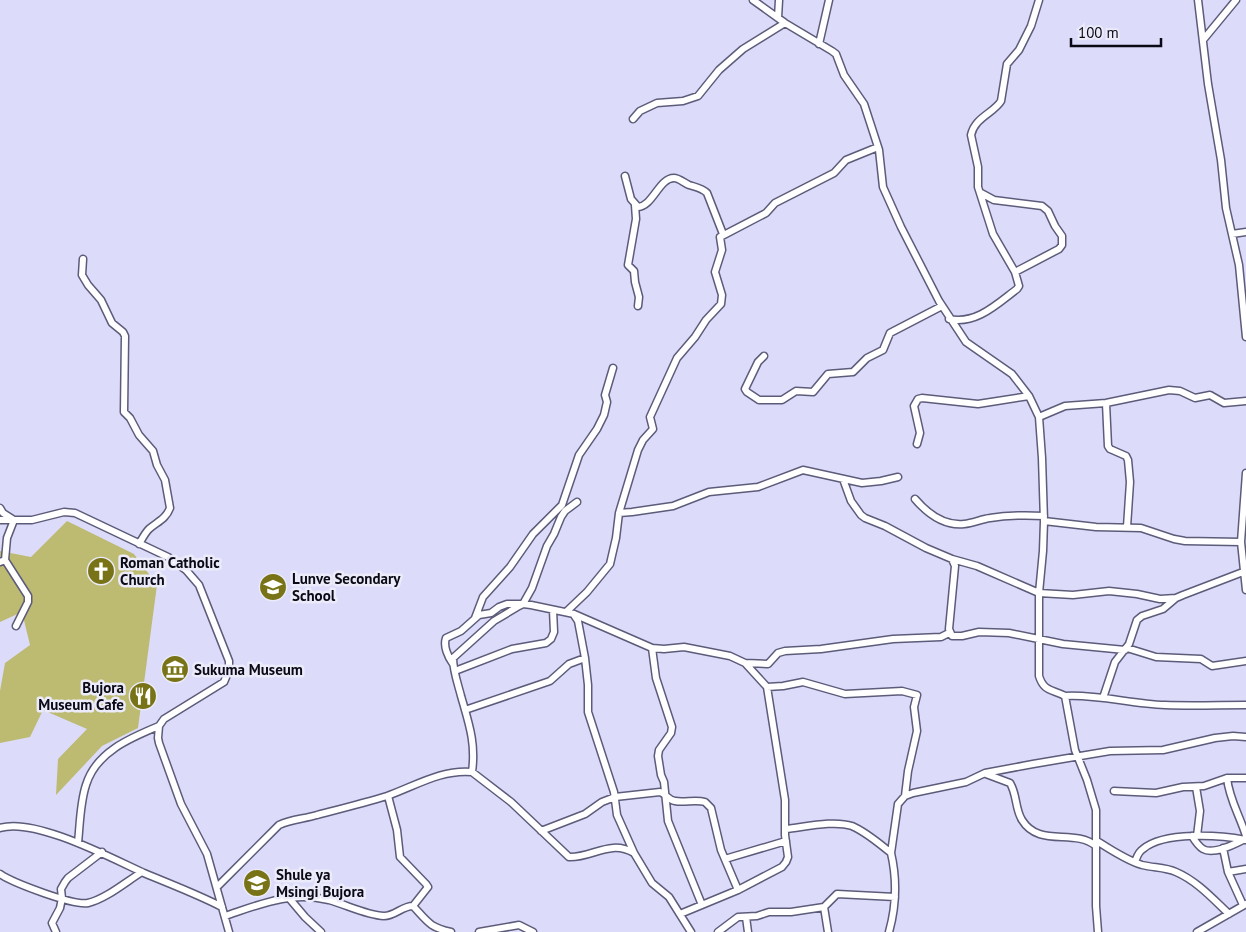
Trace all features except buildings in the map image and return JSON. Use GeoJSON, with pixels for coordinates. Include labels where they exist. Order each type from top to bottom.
{"type":"FeatureCollection","features":[{"type":"Feature","properties":{"kind":"street"},"geometry":{"type":"LineString","coordinates":[[753,0],[785,23],[834,53],[844,75],[862,99],[878,147],[883,186],[901,227],[942,306],[966,342],[1012,374],[1029,396],[1039,417],[1044,518],[1038,639],[1041,684],[1049,690],[1065,696],[1084,695],[1165,705],[1246,705]]}},
{"type":"Feature","properties":{"kind":"street"},"geometry":{"type":"LineString","coordinates":[[778,18],[780,0]]}},
{"type":"Feature","properties":{"kind":"street"},"geometry":{"type":"LineString","coordinates":[[819,44],[829,0]]}},
{"type":"Feature","properties":{"kind":"street"},"geometry":{"type":"LineString","coordinates":[[950,319],[960,321],[978,316],[1017,290],[1019,282],[993,234],[977,183],[978,167],[971,133],[983,117],[998,106],[1001,101],[1007,64],[1019,50],[1039,0]]}},
{"type":"Feature","properties":{"kind":"street"},"geometry":{"type":"LineString","coordinates":[[1198,0],[1226,208],[1238,265],[1246,337]]}},
{"type":"Feature","properties":{"kind":"street"},"geometry":{"type":"LineString","coordinates":[[1203,40],[1224,12],[1236,0]]}},
{"type":"Feature","properties":{"kind":"street"},"geometry":{"type":"LineString","coordinates":[[633,119],[640,111],[657,103],[683,101],[698,96],[719,70],[743,49],[785,23]]}},
{"type":"Feature","properties":{"kind":"street"},"geometry":{"type":"LineString","coordinates":[[566,612],[583,597],[607,569],[614,551],[619,513],[638,450],[643,440],[653,429],[650,417],[677,358],[695,337],[706,320],[721,304],[722,295],[715,272],[723,248],[719,238],[723,234],[766,213],[775,203],[834,173],[849,158],[878,147]]}},
{"type":"Feature","properties":{"kind":"street"},"geometry":{"type":"LineString","coordinates":[[625,176],[631,199],[635,205],[636,219],[628,265],[634,271],[634,282],[639,297],[638,306]]}},
{"type":"Feature","properties":{"kind":"street"},"geometry":{"type":"LineString","coordinates":[[635,205],[638,207],[645,205],[660,187],[672,178],[677,178],[706,191],[723,234]]}},
{"type":"Feature","properties":{"kind":"street"},"geometry":{"type":"LineString","coordinates":[[980,193],[994,200],[1042,206],[1048,212],[1054,226],[1062,236],[1062,245],[1059,249],[1015,272]]}},
{"type":"Feature","properties":{"kind":"street"},"geometry":{"type":"LineString","coordinates":[[1232,234],[1246,232]]}},
{"type":"Feature","properties":{"kind":"street"},"geometry":{"type":"LineString","coordinates":[[83,260],[82,275],[88,285],[102,300],[112,323],[125,336],[124,412],[139,435],[152,448],[157,465],[165,480],[169,511],[163,519],[147,531],[139,544]]}},
{"type":"Feature","properties":{"kind":"street"},"geometry":{"type":"LineString","coordinates":[[764,356],[758,362],[745,389],[747,392],[761,401],[782,400],[796,391],[812,392],[828,374],[853,372],[867,358],[883,350],[890,333],[942,306]]}},
{"type":"Feature","properties":{"kind":"street"},"geometry":{"type":"LineString","coordinates":[[472,772],[474,750],[454,668],[448,655],[445,640],[448,636],[461,631],[475,618],[483,597],[510,567],[534,534],[562,505],[579,455],[604,415],[607,402],[606,395],[613,368]]}},
{"type":"Feature","properties":{"kind":"street"},"geometry":{"type":"LineString","coordinates":[[1039,417],[1070,405],[1106,403],[1173,390],[1195,398],[1210,395],[1224,403],[1246,401]]}},
{"type":"Feature","properties":{"kind":"street"},"geometry":{"type":"LineString","coordinates":[[917,444],[920,433],[914,406],[922,398],[978,404],[1029,396]]}},
{"type":"Feature","properties":{"kind":"street"},"geometry":{"type":"LineString","coordinates":[[1106,403],[1108,446],[1110,449],[1126,456],[1128,460],[1130,485],[1128,527]]}},
{"type":"Feature","properties":{"kind":"street"},"geometry":{"type":"LineString","coordinates":[[619,513],[674,506],[708,492],[758,486],[802,470],[862,483],[881,481],[898,476]]}},
{"type":"Feature","properties":{"kind":"street"},"geometry":{"type":"LineString","coordinates":[[1246,473],[1241,542],[1246,590]]}},
{"type":"Feature","properties":{"kind":"street"},"geometry":{"type":"LineString","coordinates":[[843,479],[851,500],[863,516],[952,559],[977,566],[1039,594],[1109,591],[1160,599],[1176,598]]}},
{"type":"Feature","properties":{"kind":"street"},"geometry":{"type":"LineString","coordinates":[[915,499],[931,515],[958,524],[1014,515],[1096,527],[1148,529],[1185,541],[1241,542]]}},
{"type":"Feature","properties":{"kind":"street"},"geometry":{"type":"LineString","coordinates":[[454,668],[455,655],[489,625],[523,604],[532,588],[547,546],[561,516],[577,502]]}},
{"type":"Feature","properties":{"kind":"street"},"geometry":{"type":"LineString","coordinates":[[0,508],[3,513],[14,520]]}},
{"type":"Feature","properties":{"kind":"street"},"geometry":{"type":"LineString","coordinates":[[0,520],[32,520],[64,512],[75,513],[168,557],[186,570],[195,580],[216,628],[229,665],[224,682],[170,715],[159,726],[118,745],[95,768],[87,782],[83,795],[78,843]]}},
{"type":"Feature","properties":{"kind":"street"},"geometry":{"type":"LineString","coordinates":[[14,520],[7,538],[3,561],[28,596],[28,602],[16,626]]}},
{"type":"Feature","properties":{"kind":"street"},"geometry":{"type":"LineString","coordinates":[[949,633],[954,566],[952,559]]}},
{"type":"Feature","properties":{"kind":"street"},"geometry":{"type":"LineString","coordinates":[[1103,698],[1115,662],[1126,649],[1139,618],[1163,609],[1176,598],[1243,572]]}},
{"type":"Feature","properties":{"kind":"street"},"geometry":{"type":"LineString","coordinates":[[475,618],[492,613],[505,604],[523,604],[566,612],[652,648],[684,647],[730,656],[745,663],[767,687],[785,800],[788,857],[786,862],[776,871],[738,890],[680,914]]}},
{"type":"Feature","properties":{"kind":"street"},"geometry":{"type":"LineString","coordinates":[[454,668],[512,649],[546,643],[551,639],[554,632],[552,610]]}},
{"type":"Feature","properties":{"kind":"street"},"geometry":{"type":"LineString","coordinates":[[574,614],[578,622],[585,658],[588,712],[615,797],[617,815],[634,853],[652,883],[669,897],[691,932]]}},
{"type":"Feature","properties":{"kind":"street"},"geometry":{"type":"LineString","coordinates":[[949,633],[952,636],[958,637],[979,632],[1009,633],[1063,644],[1126,649],[1156,657],[1201,659],[1212,666],[1246,660]]}},
{"type":"Feature","properties":{"kind":"street"},"geometry":{"type":"LineString","coordinates":[[745,663],[768,664],[778,653],[785,651],[821,649],[894,638],[941,637],[949,633]]}},
{"type":"Feature","properties":{"kind":"street"},"geometry":{"type":"LineString","coordinates":[[652,648],[656,678],[672,727],[671,733],[658,753],[658,762],[664,781],[669,827],[702,905]]}},
{"type":"Feature","properties":{"kind":"street"},"geometry":{"type":"LineString","coordinates":[[465,710],[550,681],[569,664],[585,658]]}},
{"type":"Feature","properties":{"kind":"street"},"geometry":{"type":"LineString","coordinates":[[767,687],[804,682],[845,694],[902,691],[916,695],[914,707],[917,731],[907,776],[905,796],[898,804],[891,853],[894,863],[895,908],[889,932]]}},
{"type":"Feature","properties":{"kind":"street"},"geometry":{"type":"LineString","coordinates":[[1065,696],[1078,757],[1096,810],[1098,932]]}},
{"type":"Feature","properties":{"kind":"street"},"geometry":{"type":"LineString","coordinates":[[159,726],[158,738],[181,804],[207,854],[230,932]]}},
{"type":"Feature","properties":{"kind":"street"},"geometry":{"type":"LineString","coordinates":[[905,796],[966,782],[985,773],[1120,750],[1148,752],[1215,738],[1246,737]]}},
{"type":"Feature","properties":{"kind":"street"},"geometry":{"type":"LineString","coordinates":[[217,888],[279,824],[388,796],[441,775],[472,772],[511,802],[569,856],[614,848],[634,853]]}},
{"type":"Feature","properties":{"kind":"street"},"geometry":{"type":"LineString","coordinates":[[985,773],[1010,783],[1020,816],[1031,830],[1048,837],[1086,839],[1135,862],[1178,873],[1204,891],[1229,914]]}},
{"type":"Feature","properties":{"kind":"street"},"geometry":{"type":"LineString","coordinates":[[1114,790],[1147,793],[1183,787],[1196,787],[1227,778],[1246,778]]}},
{"type":"Feature","properties":{"kind":"street"},"geometry":{"type":"LineString","coordinates":[[1227,778],[1245,839]]}},
{"type":"Feature","properties":{"kind":"street"},"geometry":{"type":"LineString","coordinates":[[1196,787],[1200,811],[1194,836],[1198,845],[1205,850],[1223,848],[1245,839]]}},
{"type":"Feature","properties":{"kind":"street"},"geometry":{"type":"LineString","coordinates":[[541,831],[585,814],[602,802],[615,797],[657,792],[665,794],[674,801],[702,801],[709,806],[725,859],[738,890]]}},
{"type":"Feature","properties":{"kind":"street"},"geometry":{"type":"LineString","coordinates":[[225,916],[263,904],[309,896],[384,916],[405,907],[413,906],[428,888],[400,857],[397,830],[388,796]]}},
{"type":"Feature","properties":{"kind":"street"},"geometry":{"type":"LineString","coordinates":[[786,829],[831,824],[848,825],[862,831],[891,853]]}},
{"type":"Feature","properties":{"kind":"street"},"geometry":{"type":"LineString","coordinates":[[0,828],[28,827],[78,843],[222,906]]}},
{"type":"Feature","properties":{"kind":"street"},"geometry":{"type":"LineString","coordinates":[[1135,862],[1140,852],[1147,846],[1166,839],[1194,836],[1245,839]]}},
{"type":"Feature","properties":{"kind":"street"},"geometry":{"type":"LineString","coordinates":[[725,859],[786,841]]}},
{"type":"Feature","properties":{"kind":"street"},"geometry":{"type":"LineString","coordinates":[[1197,932],[1206,930],[1245,905],[1228,872],[1223,848]]}},
{"type":"Feature","properties":{"kind":"street"},"geometry":{"type":"LineString","coordinates":[[56,932],[52,923],[60,910],[62,887],[68,878],[102,852]]}},
{"type":"Feature","properties":{"kind":"street"},"geometry":{"type":"LineString","coordinates":[[1228,872],[1246,869]]}},
{"type":"Feature","properties":{"kind":"street"},"geometry":{"type":"LineString","coordinates":[[0,874],[11,881],[62,898],[84,903],[102,897],[142,872]]}},
{"type":"Feature","properties":{"kind":"street"},"geometry":{"type":"LineString","coordinates":[[718,932],[735,919],[769,912],[798,911],[824,907],[837,894],[894,897]]}},
{"type":"Feature","properties":{"kind":"street"},"geometry":{"type":"LineString","coordinates":[[289,898],[321,932]]}},
{"type":"Feature","properties":{"kind":"street"},"geometry":{"type":"LineString","coordinates":[[413,906],[430,925],[451,932]]}},
{"type":"Feature","properties":{"kind":"street"},"geometry":{"type":"LineString","coordinates":[[824,907],[828,932]]}},
{"type":"Feature","properties":{"kind":"street"},"geometry":{"type":"LineString","coordinates":[[746,917],[748,932]]}},
{"type":"Feature","properties":{"kind":"street"},"geometry":{"type":"LineString","coordinates":[[478,932],[505,930],[520,925],[533,932]]}},
{"type":"Feature","properties":{"kind":"shaded area"},"geometry":{"type":"Polygon","coordinates":[[[67,521],[134,554],[157,585],[138,728],[102,746],[56,795],[58,759],[87,729],[43,710],[30,737],[0,743],[0,691],[5,663],[30,645],[22,612],[0,622],[0,551],[31,557],[67,521]]]}},
{"type":"Feature","properties":{"kind":"place","name":"Roman Catholic Church"},"geometry":{"type":"Point","coordinates":[101,571]}},
{"type":"Feature","properties":{"kind":"place","name":"Lunve Secondary School"},"geometry":{"type":"Point","coordinates":[273,587]}},
{"type":"Feature","properties":{"kind":"place","name":"Sukuma Museum"},"geometry":{"type":"Point","coordinates":[175,669]}},
{"type":"Feature","properties":{"kind":"place","name":"Bujora Museum Cafe"},"geometry":{"type":"Point","coordinates":[143,696]}},
{"type":"Feature","properties":{"kind":"place","name":"Shule ya Msingi Bujora"},"geometry":{"type":"Point","coordinates":[257,883]}}]}
